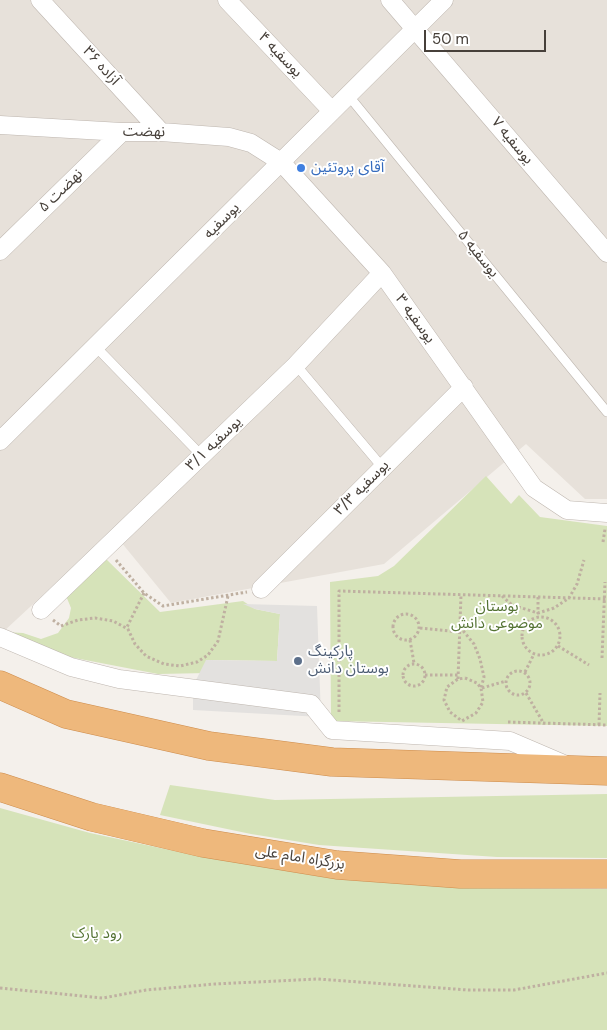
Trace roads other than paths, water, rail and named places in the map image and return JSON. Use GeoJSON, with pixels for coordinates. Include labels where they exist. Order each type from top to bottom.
{"type":"FeatureCollection","features":[{"type":"Feature","properties":{"kind":"highway"},"geometry":{"type":"LineString","coordinates":[[0,685],[66,714]]}},
{"type":"Feature","properties":{"kind":"highway"},"geometry":{"type":"LineString","coordinates":[[0,695],[66,714],[209,746],[332,762],[607,771]]}},
{"type":"Feature","properties":{"kind":"highway","name":"بزرگراه امام علی"},"geometry":{"type":"LineString","coordinates":[[0,787],[92,817],[203,843],[336,865],[460,874],[607,874]]}},
{"type":"Feature","properties":{"kind":"street","name":"آزاده ۳۶"},"geometry":{"type":"LineString","coordinates":[[40,0],[161,132]]}},
{"type":"Feature","properties":{"kind":"street","name":"یوسفیه ۴"},"geometry":{"type":"LineString","coordinates":[[227,0],[332,111]]}},
{"type":"Feature","properties":{"kind":"street","name":"یوسفیه ۷"},"geometry":{"type":"LineString","coordinates":[[390,0],[416,28],[607,253]]}},
{"type":"Feature","properties":{"kind":"street","name":"یوسفیه"},"geometry":{"type":"LineString","coordinates":[[0,441],[444,0]]}},
{"type":"Feature","properties":{"kind":"street","name":"نهضت"},"geometry":{"type":"LineString","coordinates":[[0,124],[229,137],[251,143],[281,162]]}},
{"type":"Feature","properties":{"kind":"street","name":"نهضت ۵"},"geometry":{"type":"LineString","coordinates":[[0,250],[122,132]]}},
{"type":"Feature","properties":{"kind":"street","name":"یوسفیه ۳"},"geometry":{"type":"LineString","coordinates":[[281,162],[382,273],[534,488],[567,510],[607,513]]}},
{"type":"Feature","properties":{"kind":"street","name":"یوسفیه ۳/۱"},"geometry":{"type":"LineString","coordinates":[[41,610],[296,365],[382,273]]}},
{"type":"Feature","properties":{"kind":"street","name":"یوسفیه ۳/۳"},"geometry":{"type":"LineString","coordinates":[[260,589],[464,387]]}},
{"type":"Feature","properties":{"kind":"street"},"geometry":{"type":"LineString","coordinates":[[0,637],[71,667],[120,679],[311,704],[332,730],[510,741],[580,770]]}},
{"type":"Feature","properties":{"kind":"lane","name":"یوسفیه ۵"},"geometry":{"type":"LineString","coordinates":[[348,95],[607,412]]}},
{"type":"Feature","properties":{"kind":"lane"},"geometry":{"type":"LineString","coordinates":[[95,346],[202,456]]}},
{"type":"Feature","properties":{"kind":"lane"},"geometry":{"type":"LineString","coordinates":[[296,365],[383,468]]}},
{"type":"Feature","properties":{"kind":"place","name":"آقای پروتئین"},"geometry":{"type":"Point","coordinates":[301,168]}},
{"type":"Feature","properties":{"kind":"place","name":"پارکینگ بوستان دانش"},"geometry":{"type":"Point","coordinates":[298,661]}},
{"type":"Feature","properties":{"kind":"park label","name":"بوستان موضوعی دانش"},"geometry":{"type":"Point","coordinates":[497,616]}},
{"type":"Feature","properties":{"kind":"park label","name":"رود پارک"},"geometry":{"type":"Point","coordinates":[97,934]}}]}
